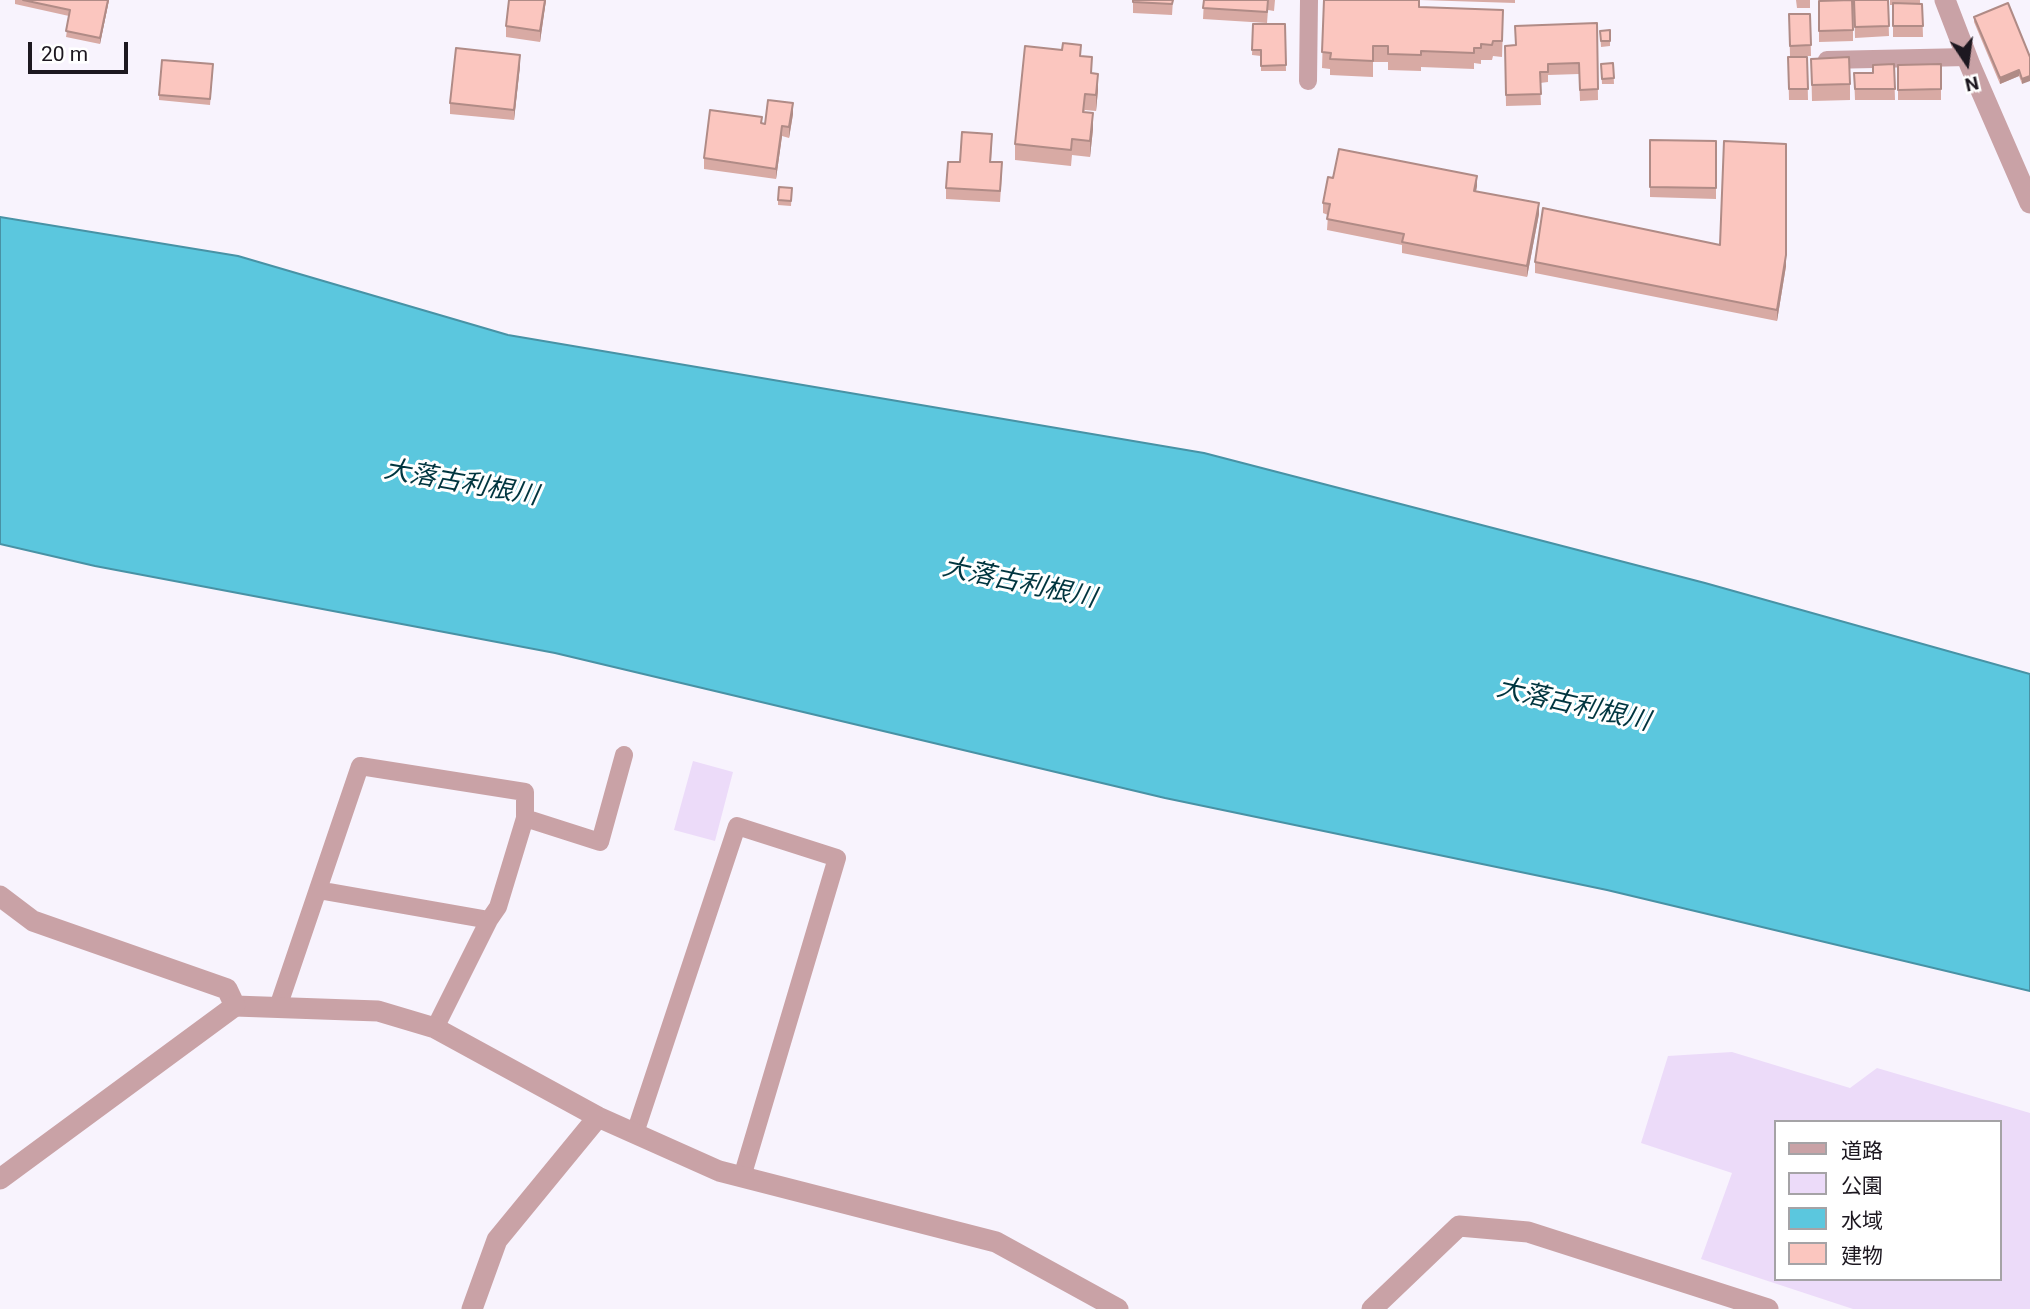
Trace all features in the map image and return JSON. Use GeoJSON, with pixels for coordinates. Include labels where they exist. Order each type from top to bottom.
{"type":"FeatureCollection","features":[{"type":"Feature","properties":{"kind":"street"},"geometry":{"type":"LineString","coordinates":[[1945,0],[2030,203]]}},
{"type":"Feature","properties":{"kind":"street"},"geometry":{"type":"LineString","coordinates":[[0,896],[33,921],[228,989],[235,1006]]}},
{"type":"Feature","properties":{"kind":"street"},"geometry":{"type":"LineString","coordinates":[[0,1179],[235,1006],[379,1011],[435,1028],[598,1117],[719,1171],[996,1241],[1118,1309]]}},
{"type":"Feature","properties":{"kind":"street"},"geometry":{"type":"LineString","coordinates":[[472,1309],[497,1240],[598,1117]]}},
{"type":"Feature","properties":{"kind":"street"},"geometry":{"type":"LineString","coordinates":[[1373,1309],[1459,1226],[1528,1232],[1768,1309]]}},
{"type":"Feature","properties":{"kind":"lane"},"geometry":{"type":"LineString","coordinates":[[1308,81],[1309,0]]}},
{"type":"Feature","properties":{"kind":"lane"},"geometry":{"type":"LineString","coordinates":[[1825,60],[1967,57]]}},
{"type":"Feature","properties":{"kind":"lane"},"geometry":{"type":"LineString","coordinates":[[525,818],[600,842],[624,755]]}},
{"type":"Feature","properties":{"kind":"lane"},"geometry":{"type":"LineString","coordinates":[[278,1007],[360,766],[525,792],[525,818],[498,907],[435,1028]]}},
{"type":"Feature","properties":{"kind":"lane"},"geometry":{"type":"LineString","coordinates":[[635,1133],[737,826],[836,858],[742,1177]]}},
{"type":"Feature","properties":{"kind":"lane"},"geometry":{"type":"LineString","coordinates":[[318,890],[489,920]]}},
{"type":"Feature","properties":{"kind":"green space"},"geometry":{"type":"Polygon","coordinates":[[[693,761],[733,772],[715,841],[674,830],[693,761]]]}},
{"type":"Feature","properties":{"kind":"green space"},"geometry":{"type":"Polygon","coordinates":[[[1732,1052],[1850,1088],[1877,1068],[2030,1113],[2030,1309],[1853,1309],[1701,1259],[1732,1173],[1641,1143],[1668,1056],[1732,1052]]]}},
{"type":"Feature","properties":{"kind":"water","name":"大落古利根川"},"geometry":{"type":"Polygon","coordinates":[[[0,217],[238,256],[508,335],[1204,453],[1705,583],[2030,674],[2030,991],[1607,890],[1165,798],[555,653],[95,566],[0,544],[0,217]]]}},
{"type":"Feature","properties":{"kind":"building"},"geometry":{"type":"Polygon","coordinates":[[[23,0],[108,0],[100,38],[66,31],[70,10],[23,0]]]}},
{"type":"Feature","properties":{"kind":"building"},"geometry":{"type":"Polygon","coordinates":[[[509,0],[545,0],[540,31],[506,26],[509,0]]]}},
{"type":"Feature","properties":{"kind":"building"},"geometry":{"type":"Polygon","coordinates":[[[1133,0],[1173,0],[1172,4],[1133,0]]]}},
{"type":"Feature","properties":{"kind":"building"},"geometry":{"type":"Polygon","coordinates":[[[1204,0],[1268,0],[1267,12],[1203,8],[1204,0]]]}},
{"type":"Feature","properties":{"kind":"building"},"geometry":{"type":"Polygon","coordinates":[[[1324,0],[1419,0],[1419,7],[1503,10],[1502,41],[1493,41],[1492,45],[1481,44],[1481,48],[1474,48],[1474,53],[1421,51],[1421,55],[1388,54],[1388,46],[1373,46],[1373,61],[1330,59],[1331,53],[1322,52],[1324,0]]]}},
{"type":"Feature","properties":{"kind":"building"},"geometry":{"type":"Polygon","coordinates":[[[1852,0],[1853,30],[1819,31],[1819,1],[1852,0]]]}},
{"type":"Feature","properties":{"kind":"building"},"geometry":{"type":"Polygon","coordinates":[[[1854,0],[1888,0],[1889,26],[1855,27],[1854,0]]]}},
{"type":"Feature","properties":{"kind":"building"},"geometry":{"type":"Polygon","coordinates":[[[1893,3],[1922,4],[1923,26],[1893,26],[1893,3]]]}},
{"type":"Feature","properties":{"kind":"building"},"geometry":{"type":"Polygon","coordinates":[[[2008,3],[2030,57],[2030,76],[2022,79],[2019,70],[2000,78],[1974,17],[2008,3]]]}},
{"type":"Feature","properties":{"kind":"building"},"geometry":{"type":"Polygon","coordinates":[[[1789,14],[1810,14],[1811,45],[1790,46],[1789,14]]]}},
{"type":"Feature","properties":{"kind":"building"},"geometry":{"type":"Polygon","coordinates":[[[1597,23],[1598,89],[1580,90],[1579,63],[1548,64],[1548,72],[1540,72],[1541,94],[1506,95],[1505,46],[1516,45],[1515,26],[1597,23]]]}},
{"type":"Feature","properties":{"kind":"building"},"geometry":{"type":"Polygon","coordinates":[[[1253,24],[1285,24],[1286,65],[1261,66],[1261,50],[1252,50],[1253,24]]]}},
{"type":"Feature","properties":{"kind":"building"},"geometry":{"type":"Polygon","coordinates":[[[1610,30],[1610,41],[1601,41],[1600,31],[1610,30]]]}},
{"type":"Feature","properties":{"kind":"building"},"geometry":{"type":"Polygon","coordinates":[[[1063,43],[1081,45],[1080,56],[1092,57],[1091,73],[1098,74],[1096,95],[1085,94],[1083,112],[1093,113],[1090,141],[1072,139],[1071,150],[1015,144],[1025,46],[1062,50],[1063,43]]]}},
{"type":"Feature","properties":{"kind":"building"},"geometry":{"type":"Polygon","coordinates":[[[456,48],[520,55],[514,110],[450,103],[456,48]]]}},
{"type":"Feature","properties":{"kind":"building"},"geometry":{"type":"Polygon","coordinates":[[[1788,57],[1807,57],[1808,89],[1789,89],[1788,57]]]}},
{"type":"Feature","properties":{"kind":"building"},"geometry":{"type":"Polygon","coordinates":[[[1849,57],[1850,84],[1812,85],[1811,59],[1849,57]]]}},
{"type":"Feature","properties":{"kind":"building"},"geometry":{"type":"Polygon","coordinates":[[[162,60],[213,64],[210,99],[159,95],[162,60]]]}},
{"type":"Feature","properties":{"kind":"building"},"geometry":{"type":"Polygon","coordinates":[[[1613,63],[1614,78],[1602,79],[1601,64],[1613,63]]]}},
{"type":"Feature","properties":{"kind":"building"},"geometry":{"type":"Polygon","coordinates":[[[1894,64],[1895,89],[1855,89],[1854,73],[1873,73],[1873,65],[1894,64]]]}},
{"type":"Feature","properties":{"kind":"building"},"geometry":{"type":"Polygon","coordinates":[[[1941,64],[1941,89],[1898,90],[1898,65],[1941,64]]]}},
{"type":"Feature","properties":{"kind":"building"},"geometry":{"type":"Polygon","coordinates":[[[768,100],[793,103],[789,127],[782,126],[776,169],[704,158],[710,110],[762,117],[761,123],[765,124],[768,100]]]}},
{"type":"Feature","properties":{"kind":"building"},"geometry":{"type":"Polygon","coordinates":[[[962,132],[992,134],[990,162],[1002,162],[1000,191],[946,188],[948,162],[960,162],[962,132]]]}},
{"type":"Feature","properties":{"kind":"building"},"geometry":{"type":"Polygon","coordinates":[[[1650,140],[1716,141],[1716,188],[1650,187],[1650,140]]]}},
{"type":"Feature","properties":{"kind":"building"},"geometry":{"type":"Polygon","coordinates":[[[1724,141],[1786,144],[1786,255],[1777,310],[1535,262],[1543,208],[1720,245],[1724,141]]]}},
{"type":"Feature","properties":{"kind":"building"},"geometry":{"type":"Polygon","coordinates":[[[1339,149],[1477,176],[1474,191],[1539,203],[1527,266],[1402,242],[1404,234],[1327,219],[1330,204],[1323,203],[1328,177],[1333,178],[1339,149]]]}},
{"type":"Feature","properties":{"kind":"building"},"geometry":{"type":"Polygon","coordinates":[[[779,187],[792,188],[791,201],[778,200],[779,187]]]}}]}
